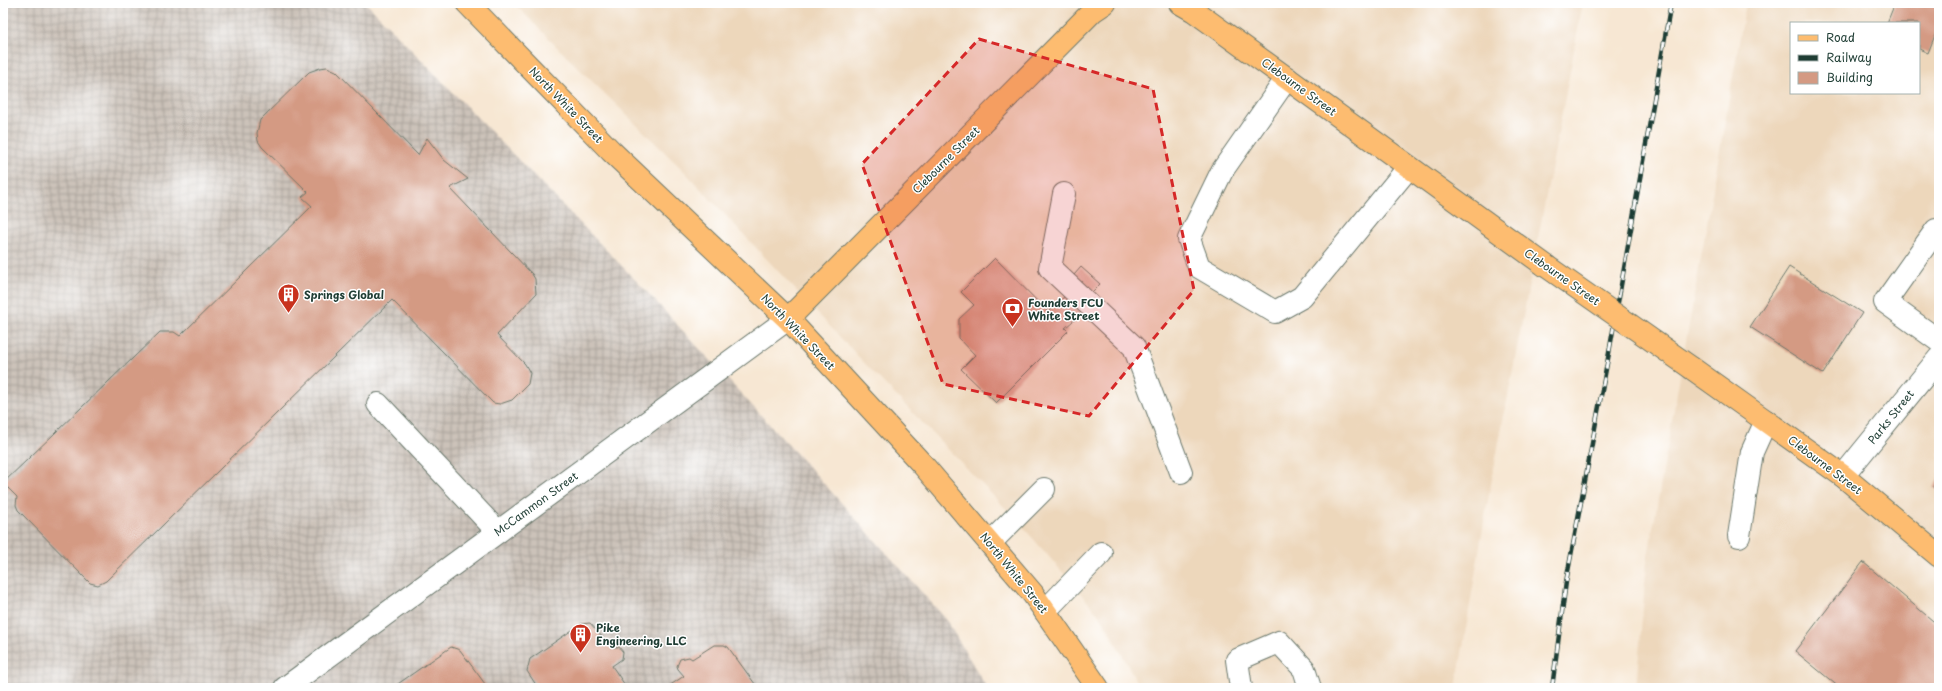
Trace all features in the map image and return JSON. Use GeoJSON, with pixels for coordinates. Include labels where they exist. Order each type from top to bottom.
{"type":"FeatureCollection","features":[{"type":"Feature","properties":{"kind":"main road","name":"North White Street"},"geometry":{"type":"LineString","coordinates":[[467,3],[611,151],[788,319],[923,465],[1033,594],[1098,688]]}},
{"type":"Feature","properties":{"kind":"main road","name":"Clebourne Street"},"geometry":{"type":"LineString","coordinates":[[788,319],[1093,11],[1105,3]]}},
{"type":"Feature","properties":{"kind":"main road","name":"Clebourne Street"},"geometry":{"type":"LineString","coordinates":[[1180,3],[1194,11],[1546,266],[1843,476],[1939,556]]}},
{"type":"Feature","properties":{"kind":"street"},"geometry":{"type":"LineString","coordinates":[[1287,78],[1222,171],[1188,239],[1199,267],[1275,312],[1302,297],[1409,167]]}},
{"type":"Feature","properties":{"kind":"street"},"geometry":{"type":"LineString","coordinates":[[1064,194],[1050,268],[1134,347],[1182,472]]}},
{"type":"Feature","properties":{"kind":"street"},"geometry":{"type":"LineString","coordinates":[[1936,230],[1885,302],[1939,341]]}},
{"type":"Feature","properties":{"kind":"street","name":"McCammon Street"},"geometry":{"type":"LineString","coordinates":[[285,688],[788,319]]}},
{"type":"Feature","properties":{"kind":"street","name":"Parks Street"},"geometry":{"type":"LineString","coordinates":[[1843,476],[1939,358]]}},
{"type":"Feature","properties":{"kind":"street"},"geometry":{"type":"LineString","coordinates":[[378,404],[498,532]]}},
{"type":"Feature","properties":{"kind":"street"},"geometry":{"type":"LineString","coordinates":[[1739,536],[1752,452],[1766,421]]}},
{"type":"Feature","properties":{"kind":"street"},"geometry":{"type":"LineString","coordinates":[[990,543],[1044,489]]}},
{"type":"Feature","properties":{"kind":"street"},"geometry":{"type":"LineString","coordinates":[[1045,611],[1101,553]]}},
{"type":"Feature","properties":{"kind":"street"},"geometry":{"type":"LineString","coordinates":[[1241,688],[1237,660],[1279,642],[1304,669],[1310,688]]}},
{"type":"Feature","properties":{"kind":"highlighted area"},"geometry":{"type":"Polygon","coordinates":[[[979,39],[1153,89],[1194,290],[1089,416],[943,384],[862,164],[979,39]]]}},
{"type":"Feature","properties":{"kind":"shaded area"},"geometry":{"type":"Polygon","coordinates":[[[3,3],[366,3],[647,292],[818,477],[945,618],[987,688],[3,688],[3,3]]]}},
{"type":"Feature","properties":{"kind":"shaded area"},"geometry":{"type":"Polygon","coordinates":[[[514,3],[1583,3],[1486,510],[1456,688],[1140,688],[1103,620],[1015,518],[870,369],[683,170],[514,3]]]}},
{"type":"Feature","properties":{"kind":"shaded area"},"geometry":{"type":"Polygon","coordinates":[[[1746,3],[1939,3],[1939,688],[1636,688],[1647,562],[1746,3]]]}},
{"type":"Feature","properties":{"kind":"building"},"geometry":{"type":"Polygon","coordinates":[[[1895,3],[1939,3],[1939,25],[1928,53],[1920,49],[1920,22],[1887,22],[1895,3]]]}},
{"type":"Feature","properties":{"kind":"building","name":"Springs Global"},"geometry":{"type":"Polygon","coordinates":[[[327,67],[336,71],[418,155],[427,138],[444,160],[468,179],[450,188],[532,274],[535,279],[536,294],[497,335],[525,364],[530,373],[528,384],[512,400],[500,404],[493,403],[392,300],[106,581],[98,585],[90,583],[18,510],[16,505],[17,497],[3,483],[160,332],[174,332],[180,336],[312,206],[302,197],[308,192],[262,147],[258,141],[257,133],[260,120],[309,72],[327,67]]]}},
{"type":"Feature","properties":{"kind":"building","name":"Founders FCU White Street"},"geometry":{"type":"Polygon","coordinates":[[[995,258],[1048,312],[1066,295],[1074,275],[1081,267],[1100,284],[1092,292],[1082,313],[1065,328],[1068,331],[996,403],[961,369],[975,355],[959,338],[959,319],[974,305],[961,292],[995,258]]]}},
{"type":"Feature","properties":{"kind":"building"},"geometry":{"type":"Polygon","coordinates":[[[1789,267],[1862,313],[1823,374],[1750,327],[1789,267]]]}},
{"type":"Feature","properties":{"kind":"building"},"geometry":{"type":"Polygon","coordinates":[[[1939,478],[1939,491],[1933,487],[1939,478]]]}},
{"type":"Feature","properties":{"kind":"building"},"geometry":{"type":"Polygon","coordinates":[[[1863,562],[1939,626],[1939,688],[1840,688],[1795,651],[1863,562]]]}},
{"type":"Feature","properties":{"kind":"building","name":"Pike Engineering, LLC"},"geometry":{"type":"Polygon","coordinates":[[[590,623],[611,647],[619,647],[623,652],[622,659],[612,666],[627,688],[538,688],[527,671],[530,659],[581,624],[590,623]]]}},
{"type":"Feature","properties":{"kind":"building","name":"Pike Engineering, LLC"},"geometry":{"type":"Polygon","coordinates":[[[714,645],[724,645],[728,647],[758,688],[666,688],[684,676],[677,666],[680,659],[689,657],[692,659],[714,645]]]}},
{"type":"Feature","properties":{"kind":"building"},"geometry":{"type":"Polygon","coordinates":[[[451,647],[460,650],[488,688],[392,688],[451,647]]]}},
{"type":"Feature","properties":{"kind":"railway"},"geometry":{"type":"LineString","coordinates":[[1552,688],[1566,582],[1609,353],[1671,3]]}},
{"type":"Feature","properties":{"kind":"place","name":"Springs Global"},"geometry":{"type":"Point","coordinates":[289,314]}},
{"type":"Feature","properties":{"kind":"place","name":"Founders FCU White Street"},"geometry":{"type":"Point","coordinates":[1013,328]}},
{"type":"Feature","properties":{"kind":"place","name":"Pike Engineering, LLC"},"geometry":{"type":"Point","coordinates":[580,654]}}]}
